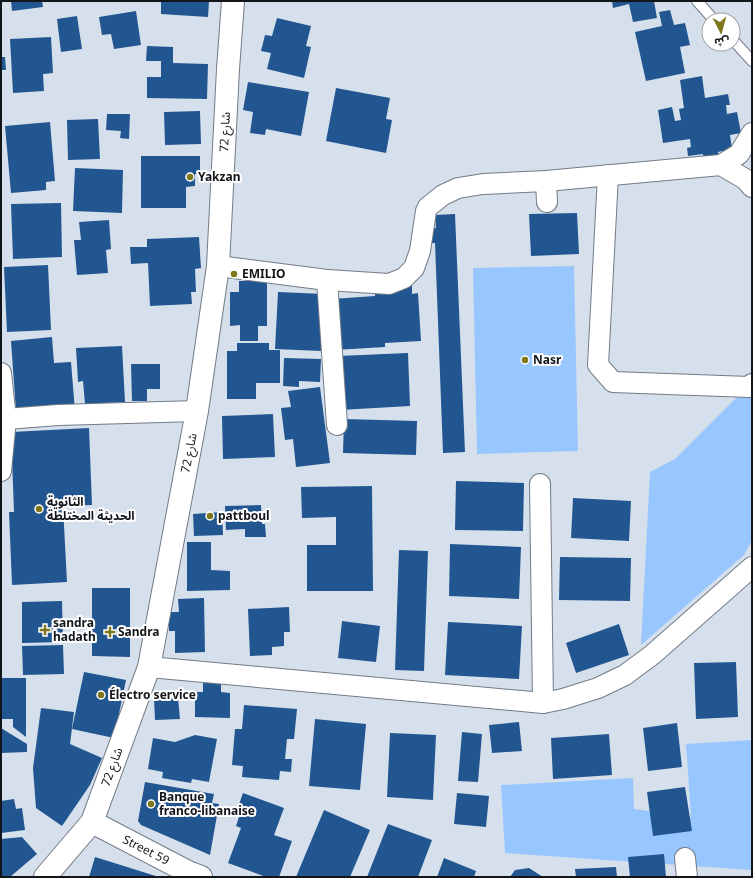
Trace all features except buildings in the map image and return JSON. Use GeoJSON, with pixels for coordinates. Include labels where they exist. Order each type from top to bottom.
{"type":"FeatureCollection","features":[{"type":"Feature","properties":{"kind":"street","name":"شارع 72"},"geometry":{"type":"LineString","coordinates":[[45,877],[92,822],[149,667],[197,411],[218,266],[233,1]]}},
{"type":"Feature","properties":{"kind":"street"},"geometry":{"type":"LineString","coordinates":[[218,266],[327,280],[389,284],[404,278],[414,268],[420,251],[426,211],[428,207],[443,195],[458,188],[483,184],[546,181],[721,165],[739,154],[752,133]]}},
{"type":"Feature","properties":{"kind":"street"},"geometry":{"type":"LineString","coordinates":[[721,165],[745,179],[752,187]]}},
{"type":"Feature","properties":{"kind":"street"},"geometry":{"type":"LineString","coordinates":[[608,175],[598,365],[613,382],[749,387],[752,384]]}},
{"type":"Feature","properties":{"kind":"street"},"geometry":{"type":"LineString","coordinates":[[546,181],[547,202]]}},
{"type":"Feature","properties":{"kind":"street"},"geometry":{"type":"LineString","coordinates":[[327,280],[337,425]]}},
{"type":"Feature","properties":{"kind":"street"},"geometry":{"type":"LineString","coordinates":[[1,373],[6,419],[1,471]]}},
{"type":"Feature","properties":{"kind":"street"},"geometry":{"type":"LineString","coordinates":[[6,419],[58,415],[197,411]]}},
{"type":"Feature","properties":{"kind":"street"},"geometry":{"type":"LineString","coordinates":[[540,484],[543,703]]}},
{"type":"Feature","properties":{"kind":"street"},"geometry":{"type":"LineString","coordinates":[[149,667],[543,703],[563,699],[598,688],[625,675],[652,655],[752,567]]}},
{"type":"Feature","properties":{"kind":"street","name":"Street 59"},"geometry":{"type":"LineString","coordinates":[[92,822],[192,875]]}},
{"type":"Feature","properties":{"kind":"lane"},"geometry":{"type":"LineString","coordinates":[[697,1],[707,12]]}},
{"type":"Feature","properties":{"kind":"lane"},"geometry":{"type":"LineString","coordinates":[[741,49],[752,61]]}},
{"type":"Feature","properties":{"kind":"shaded area","name":"Nasr"},"geometry":{"type":"Polygon","coordinates":[[[574,266],[578,451],[477,454],[473,268],[574,266]]]}},
{"type":"Feature","properties":{"kind":"shaded area"},"geometry":{"type":"Polygon","coordinates":[[[738,396],[752,397],[752,540],[744,555],[641,645],[650,472],[675,459],[738,396]]]}},
{"type":"Feature","properties":{"kind":"shaded area"},"geometry":{"type":"Polygon","coordinates":[[[752,740],[752,870],[505,853],[501,785],[633,778],[634,809],[691,817],[686,744],[752,740]]]}},
{"type":"Feature","properties":{"kind":"place","name":"Yakzan"},"geometry":{"type":"Point","coordinates":[190,177]}},
{"type":"Feature","properties":{"kind":"place","name":"EMILIO"},"geometry":{"type":"Point","coordinates":[234,274]}},
{"type":"Feature","properties":{"kind":"place","name":"Nasr"},"geometry":{"type":"Point","coordinates":[525,360]}},
{"type":"Feature","properties":{"kind":"place","name":"الثانوية الحديثة المختلطة"},"geometry":{"type":"Point","coordinates":[39,509]}},
{"type":"Feature","properties":{"kind":"place","name":"pattboul"},"geometry":{"type":"Point","coordinates":[210,516]}},
{"type":"Feature","properties":{"kind":"place","name":"sandra hadath"},"geometry":{"type":"Point","coordinates":[45,630]}},
{"type":"Feature","properties":{"kind":"place","name":"Sandra"},"geometry":{"type":"Point","coordinates":[110,632]}},
{"type":"Feature","properties":{"kind":"place","name":"Électro service"},"geometry":{"type":"Point","coordinates":[101,695]}},
{"type":"Feature","properties":{"kind":"place","name":"Banque franco-libanaise"},"geometry":{"type":"Point","coordinates":[151,804]}}]}
